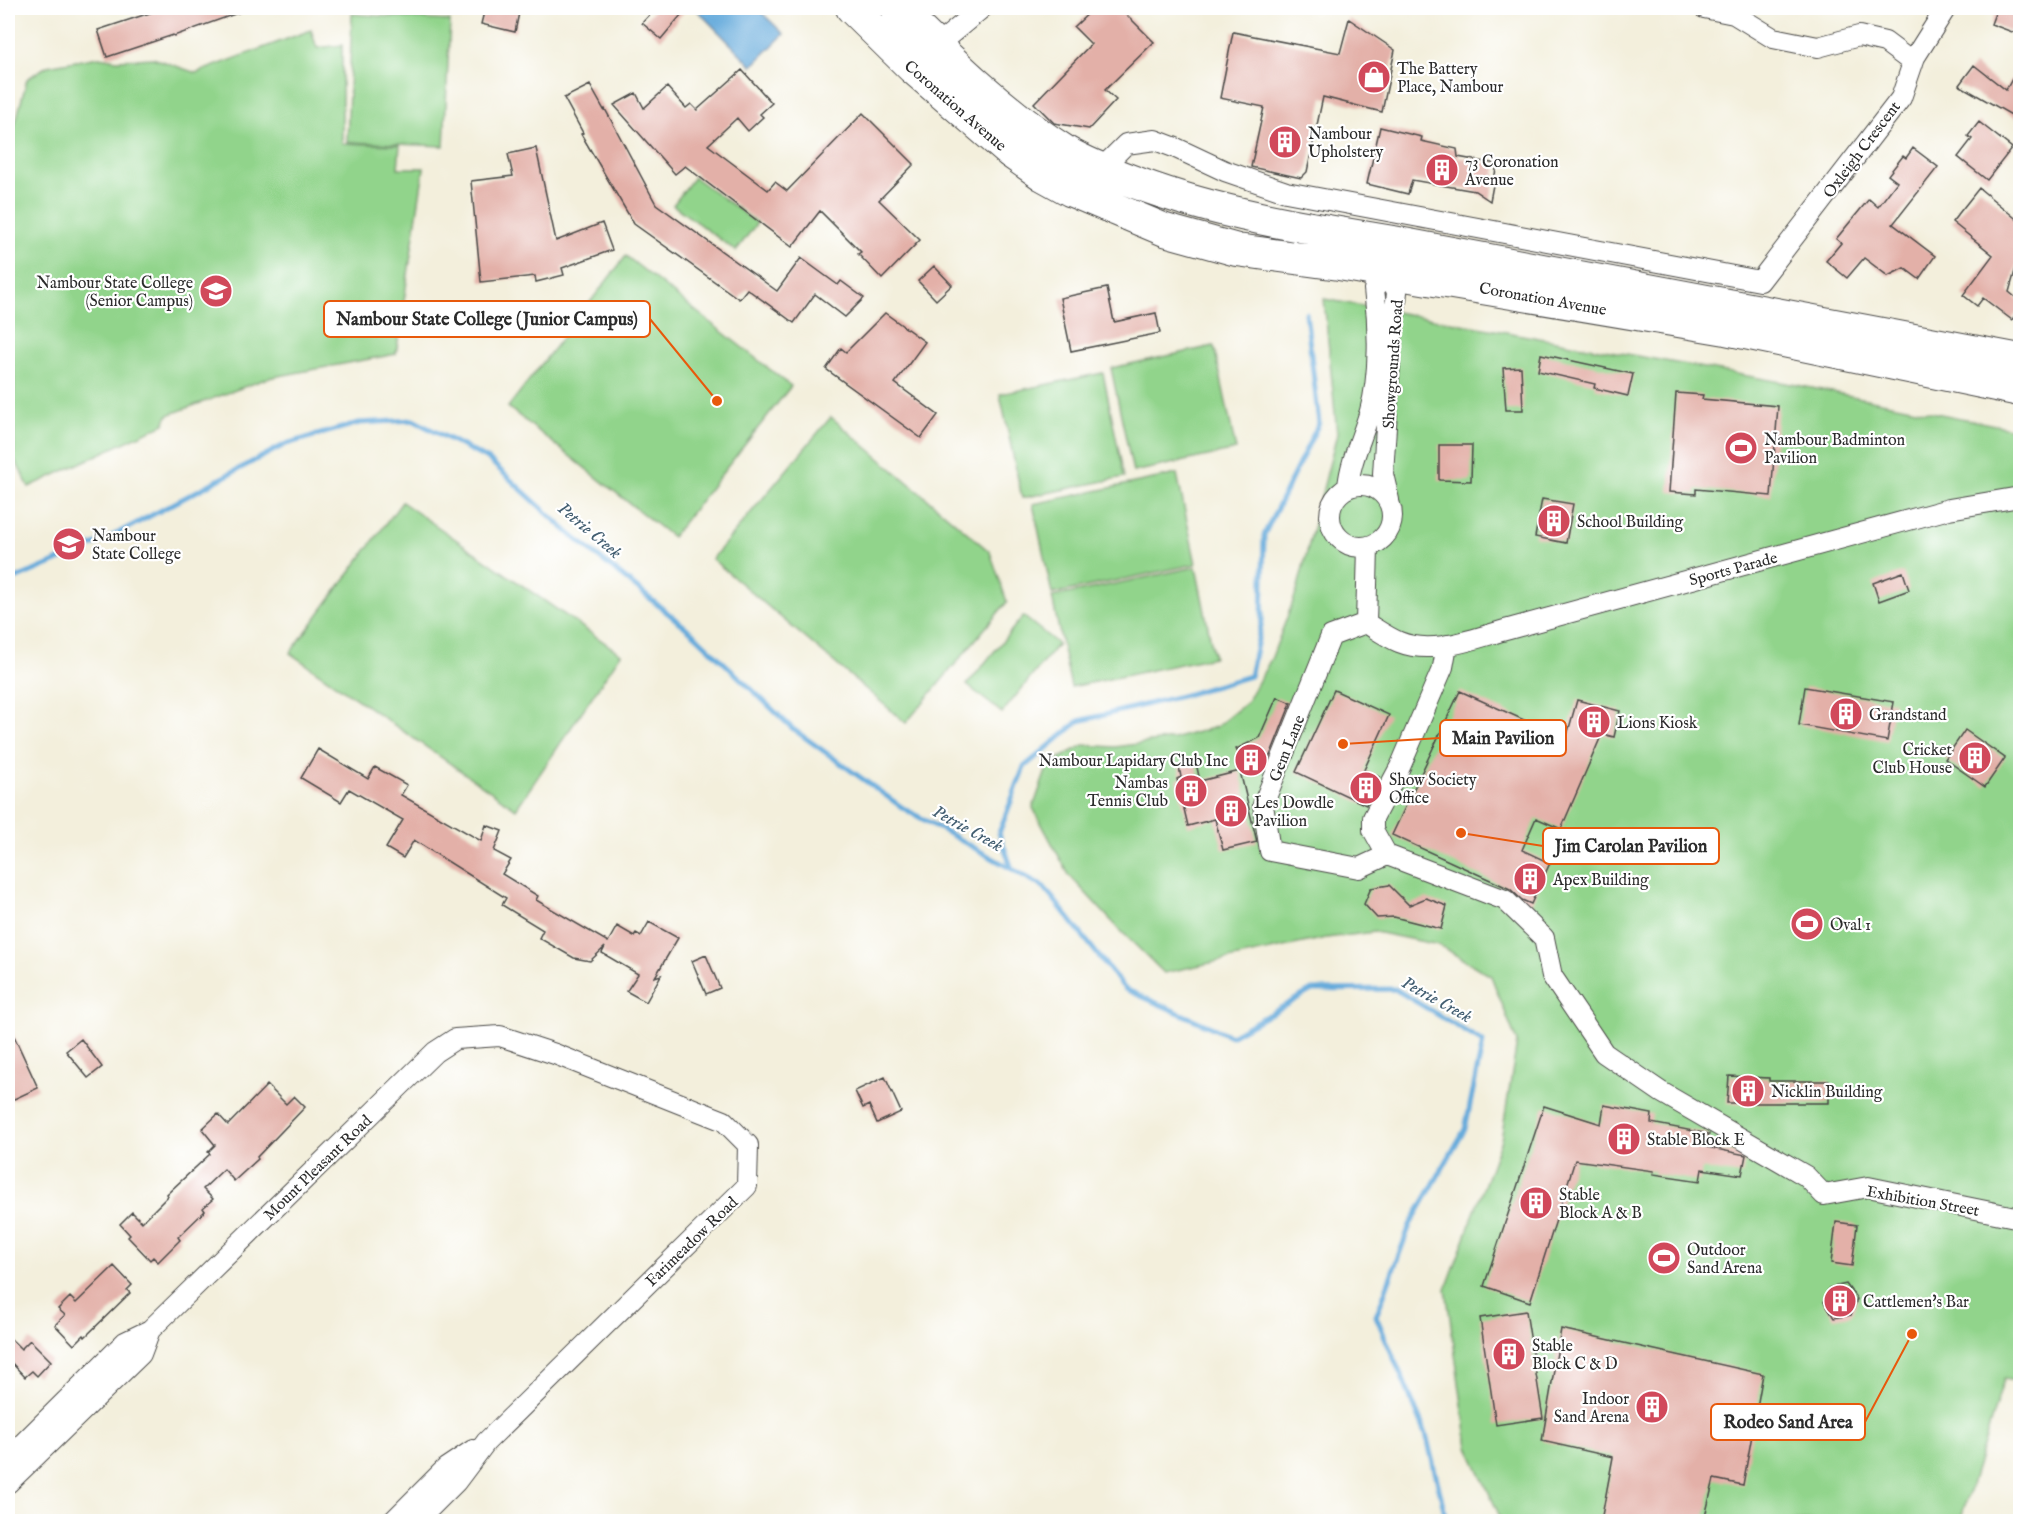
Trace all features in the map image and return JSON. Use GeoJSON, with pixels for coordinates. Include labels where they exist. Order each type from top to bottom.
{"type":"FeatureCollection","features":[{"type":"Feature","properties":{"kind":"main road","name":"Coronation Avenue"},"geometry":{"type":"LineString","coordinates":[[852,8],[913,68],[1009,151],[1043,175],[1070,189],[1165,230],[1237,250],[1726,328],[2020,390]]}},
{"type":"Feature","properties":{"kind":"main road","name":"Coronation Avenue"},"geometry":{"type":"LineString","coordinates":[[897,8],[1005,108],[1066,152],[1100,169],[1151,188],[1236,213],[1320,230],[2020,360]]}},
{"type":"Feature","properties":{"kind":"street"},"geometry":{"type":"LineString","coordinates":[[913,68],[935,45],[982,8]]}},
{"type":"Feature","properties":{"kind":"street"},"geometry":{"type":"LineString","coordinates":[[1704,8],[1734,14],[1773,38],[1818,47],[1859,36],[1885,42],[1912,63]]}},
{"type":"Feature","properties":{"kind":"street","name":"Oxleigh Crescent"},"geometry":{"type":"LineString","coordinates":[[1100,169],[1126,144],[1155,140],[1225,171],[1286,192],[1760,281],[1901,98],[1912,63],[1946,8]]}},
{"type":"Feature","properties":{"kind":"street"},"geometry":{"type":"LineString","coordinates":[[1070,189],[1100,169]]}},
{"type":"Feature","properties":{"kind":"street"},"geometry":{"type":"LineString","coordinates":[[1389,273],[1393,242]]}},
{"type":"Feature","properties":{"kind":"street","name":"Showgrounds Road"},"geometry":{"type":"LineString","coordinates":[[1348,487],[1349,473],[1371,408],[1376,371],[1377,309],[1374,290],[1389,273],[1397,292],[1383,474],[1389,500]]}},
{"type":"Feature","properties":{"kind":"street"},"geometry":{"type":"LineString","coordinates":[[1366,484],[1383,493],[1389,500],[1393,519],[1390,529],[1385,537],[1368,547],[1348,544],[1339,538],[1330,521],[1333,501],[1348,487],[1366,484]]}},
{"type":"Feature","properties":{"kind":"street","name":"Sports Parade"},"geometry":{"type":"LineString","coordinates":[[1447,645],[1949,509],[2020,497]]}},
{"type":"Feature","properties":{"kind":"street"},"geometry":{"type":"LineString","coordinates":[[1368,547],[1366,623],[1399,642],[1425,648],[1447,645],[1443,667],[1400,766],[1373,818],[1373,830],[1387,855]]}},
{"type":"Feature","properties":{"kind":"street","name":"Gem Lane"},"geometry":{"type":"LineString","coordinates":[[1366,623],[1331,636],[1263,805],[1270,851],[1359,868],[1387,855]]}},
{"type":"Feature","properties":{"kind":"street","name":"Exhibition Street"},"geometry":{"type":"LineString","coordinates":[[1387,855],[1505,900],[1544,938],[1552,976],[1604,1053],[1660,1092],[1806,1176],[1824,1195],[1868,1187],[2020,1218]]}},
{"type":"Feature","properties":{"kind":"street","name":"Mount Pleasant Road"},"geometry":{"type":"LineString","coordinates":[[8,1458],[126,1342],[150,1330],[435,1052],[455,1039],[500,1036]]}},
{"type":"Feature","properties":{"kind":"street","name":"Farimeadow Road"},"geometry":{"type":"LineString","coordinates":[[416,1521],[456,1482],[486,1442],[747,1186],[748,1145],[724,1121],[555,1054],[500,1036]]}},
{"type":"Feature","properties":{"kind":"street","name":"Mount Pleasant Road"},"geometry":{"type":"LineString","coordinates":[[8,1483],[141,1354],[150,1330]]}},
{"type":"Feature","properties":{"kind":"street"},"geometry":{"type":"LineString","coordinates":[[392,1521],[446,1468],[486,1442]]}},
{"type":"Feature","properties":{"kind":"green space"},"geometry":{"type":"Polygon","coordinates":[[[352,14],[450,21],[444,146],[347,142],[352,14]]]}},
{"type":"Feature","properties":{"kind":"green space","name":"Nambour State College (Senior Campus)"},"geometry":{"type":"Polygon","coordinates":[[[311,30],[317,48],[342,45],[342,143],[400,145],[398,168],[424,168],[396,354],[268,378],[168,415],[164,424],[29,487],[14,458],[14,374],[8,334],[9,148],[27,79],[47,66],[99,57],[117,60],[153,58],[196,73],[311,30]]]}},
{"type":"Feature","properties":{"kind":"green space"},"geometry":{"type":"Polygon","coordinates":[[[694,177],[757,223],[736,251],[673,205],[694,177]]]}},
{"type":"Feature","properties":{"kind":"green space"},"geometry":{"type":"Polygon","coordinates":[[[626,256],[791,386],[672,537],[508,407],[626,256]]]}},
{"type":"Feature","properties":{"kind":"green space"},"geometry":{"type":"Polygon","coordinates":[[[1324,299],[1802,386],[2020,430],[2020,1382],[2004,1379],[1960,1521],[1502,1521],[1468,1447],[1446,1289],[1501,1140],[1517,1042],[1491,976],[1439,945],[1375,932],[1326,938],[1164,973],[1069,875],[1033,808],[1048,765],[1083,745],[1115,747],[1173,739],[1216,727],[1247,702],[1272,657],[1297,591],[1337,434],[1324,299]]]}},
{"type":"Feature","properties":{"kind":"green space"},"geometry":{"type":"Polygon","coordinates":[[[1214,346],[1236,450],[1133,472],[1111,368],[1214,346]]]}},
{"type":"Feature","properties":{"kind":"green space"},"geometry":{"type":"Polygon","coordinates":[[[1103,373],[1124,477],[1022,498],[1000,394],[1103,373]]]}},
{"type":"Feature","properties":{"kind":"green space"},"geometry":{"type":"Polygon","coordinates":[[[831,417],[990,552],[1007,602],[906,723],[712,559],[831,417]]]}},
{"type":"Feature","properties":{"kind":"green space"},"geometry":{"type":"Polygon","coordinates":[[[1177,474],[1196,564],[1052,594],[1033,504],[1177,474]]]}},
{"type":"Feature","properties":{"kind":"green space"},"geometry":{"type":"Polygon","coordinates":[[[402,502],[621,654],[516,809],[290,653],[402,502]]]}},
{"type":"Feature","properties":{"kind":"green space"},"geometry":{"type":"Polygon","coordinates":[[[1196,567],[1214,657],[1071,687],[1052,597],[1196,567]]]}},
{"type":"Feature","properties":{"kind":"green space"},"geometry":{"type":"Polygon","coordinates":[[[1023,616],[1058,644],[1002,713],[967,685],[1023,616]]]}},
{"type":"Feature","properties":{"kind":"water"},"geometry":{"type":"Polygon","coordinates":[[[695,8],[757,8],[784,34],[752,66],[695,8]]]}},
{"type":"Feature","properties":{"kind":"building"},"geometry":{"type":"Polygon","coordinates":[[[165,8],[249,9],[107,57],[98,30],[165,8]]]}},
{"type":"Feature","properties":{"kind":"building"},"geometry":{"type":"Polygon","coordinates":[[[485,8],[520,8],[515,32],[481,24],[485,8]]]}},
{"type":"Feature","properties":{"kind":"building"},"geometry":{"type":"Polygon","coordinates":[[[656,8],[687,8],[661,39],[642,23],[656,8]]]}},
{"type":"Feature","properties":{"kind":"building"},"geometry":{"type":"Polygon","coordinates":[[[1094,8],[1120,8],[1154,42],[1105,90],[1116,100],[1089,129],[1054,123],[1034,103],[1091,44],[1074,27],[1094,8]]]}},
{"type":"Feature","properties":{"kind":"building"},"geometry":{"type":"Polygon","coordinates":[[[1997,8],[2020,8],[2020,35],[1991,24],[1997,8]]]}},
{"type":"Feature","properties":{"kind":"building"},"geometry":{"type":"Polygon","coordinates":[[[1349,19],[1395,50],[1382,112],[1323,97],[1307,172],[1301,178],[1251,167],[1264,107],[1220,98],[1233,32],[1340,53],[1349,19]]]}},
{"type":"Feature","properties":{"kind":"building"},"geometry":{"type":"Polygon","coordinates":[[[2020,64],[2020,120],[1959,85],[1974,65],[2006,90],[2020,64]]]}},
{"type":"Feature","properties":{"kind":"building"},"geometry":{"type":"Polygon","coordinates":[[[742,70],[772,103],[760,114],[763,117],[748,131],[737,118],[708,145],[768,190],[775,182],[787,191],[863,113],[914,164],[879,200],[920,240],[882,279],[858,254],[861,252],[820,211],[792,247],[685,166],[675,174],[614,105],[636,93],[644,108],[667,87],[686,108],[691,104],[697,110],[742,70]]]}},
{"type":"Feature","properties":{"kind":"building"},"geometry":{"type":"Polygon","coordinates":[[[590,85],[656,204],[777,291],[801,258],[838,285],[841,281],[864,298],[845,317],[815,294],[794,323],[747,289],[739,299],[634,224],[581,134],[583,133],[564,98],[590,85]]]}},
{"type":"Feature","properties":{"kind":"building"},"geometry":{"type":"Polygon","coordinates":[[[1979,122],[2012,148],[1987,180],[1958,157],[1972,139],[1968,136],[1979,122]]]}},
{"type":"Feature","properties":{"kind":"building"},"geometry":{"type":"Polygon","coordinates":[[[1380,127],[1422,137],[1421,141],[1457,149],[1458,157],[1497,164],[1490,201],[1475,191],[1412,180],[1408,194],[1367,184],[1380,127]]]}},
{"type":"Feature","properties":{"kind":"building"},"geometry":{"type":"Polygon","coordinates":[[[536,148],[556,241],[602,223],[612,250],[562,268],[564,275],[536,282],[535,276],[481,282],[471,181],[513,176],[508,154],[536,148]]]}},
{"type":"Feature","properties":{"kind":"building"},"geometry":{"type":"Polygon","coordinates":[[[1913,148],[1938,167],[1893,224],[1935,256],[1919,279],[1904,268],[1888,276],[1864,258],[1847,278],[1826,261],[1841,243],[1836,239],[1869,199],[1878,207],[1897,182],[1888,175],[1903,156],[1906,158],[1913,148]]]}},
{"type":"Feature","properties":{"kind":"building"},"geometry":{"type":"Polygon","coordinates":[[[1979,188],[2020,222],[2020,254],[2009,292],[2020,301],[2020,308],[2012,320],[1983,298],[1977,306],[1963,295],[1993,255],[1952,222],[1979,188]]]}},
{"type":"Feature","properties":{"kind":"building"},"geometry":{"type":"Polygon","coordinates":[[[934,266],[952,285],[936,300],[918,281],[934,266]]]}},
{"type":"Feature","properties":{"kind":"building"},"geometry":{"type":"Polygon","coordinates":[[[1107,288],[1114,322],[1156,313],[1160,333],[1071,351],[1060,298],[1107,288]]]}},
{"type":"Feature","properties":{"kind":"building"},"geometry":{"type":"Polygon","coordinates":[[[885,313],[925,342],[895,383],[938,415],[921,438],[826,369],[841,348],[846,352],[885,313]]]}},
{"type":"Feature","properties":{"kind":"building"},"geometry":{"type":"Polygon","coordinates":[[[1541,354],[1633,374],[1628,396],[1594,388],[1595,384],[1538,371],[1541,354]]]}},
{"type":"Feature","properties":{"kind":"building"},"geometry":{"type":"Polygon","coordinates":[[[1521,367],[1523,410],[1506,410],[1503,368],[1521,367]]]}},
{"type":"Feature","properties":{"kind":"building","name":"Nambour Badminton Pavilion"},"geometry":{"type":"Polygon","coordinates":[[[1676,393],[1703,395],[1702,399],[1778,406],[1771,496],[1696,489],[1696,494],[1669,492],[1676,393]]]}},
{"type":"Feature","properties":{"kind":"building"},"geometry":{"type":"Polygon","coordinates":[[[1439,445],[1472,445],[1471,481],[1439,480],[1439,445]]]}},
{"type":"Feature","properties":{"kind":"building","name":"School Building"},"geometry":{"type":"Polygon","coordinates":[[[1542,499],[1573,504],[1566,543],[1535,537],[1542,499]]]}},
{"type":"Feature","properties":{"kind":"building"},"geometry":{"type":"Polygon","coordinates":[[[1903,572],[1909,590],[1879,601],[1873,583],[1903,572]]]}},
{"type":"Feature","properties":{"kind":"building","name":"Grandstand"},"geometry":{"type":"Polygon","coordinates":[[[1805,687],[1894,702],[1887,741],[1799,725],[1805,687]]]}},
{"type":"Feature","properties":{"kind":"building"},"geometry":{"type":"Polygon","coordinates":[[[1334,690],[1389,715],[1364,770],[1379,777],[1366,805],[1296,772],[1334,690]]]}},
{"type":"Feature","properties":{"kind":"building"},"geometry":{"type":"Polygon","coordinates":[[[1460,691],[1566,739],[1577,700],[1620,711],[1614,737],[1602,734],[1561,829],[1536,818],[1522,850],[1550,863],[1531,904],[1522,900],[1510,889],[1392,835],[1460,691]]]}},
{"type":"Feature","properties":{"kind":"building"},"geometry":{"type":"Polygon","coordinates":[[[1277,697],[1291,703],[1270,756],[1245,767],[1236,749],[1259,738],[1277,697]]]}},
{"type":"Feature","properties":{"kind":"building","name":"Cricket Club House"},"geometry":{"type":"Polygon","coordinates":[[[1965,730],[2005,758],[1985,787],[1945,759],[1965,730]]]}},
{"type":"Feature","properties":{"kind":"building"},"geometry":{"type":"Polygon","coordinates":[[[318,749],[368,779],[375,767],[407,785],[401,795],[481,841],[486,825],[502,831],[494,851],[511,860],[502,874],[538,896],[536,900],[608,942],[617,926],[634,936],[636,933],[641,936],[649,922],[678,938],[655,977],[661,975],[646,1002],[626,991],[638,974],[602,953],[605,947],[590,961],[574,958],[539,938],[543,930],[502,905],[506,898],[414,840],[403,858],[386,848],[403,820],[349,789],[341,802],[301,778],[318,749]]]}},
{"type":"Feature","properties":{"kind":"building","name":"Les Dowdle Pavilion"},"geometry":{"type":"Polygon","coordinates":[[[1196,763],[1200,781],[1240,771],[1257,842],[1223,850],[1215,819],[1188,826],[1177,779],[1181,777],[1179,767],[1196,763]]]}},
{"type":"Feature","properties":{"kind":"building"},"geometry":{"type":"Polygon","coordinates":[[[1389,885],[1409,905],[1426,898],[1447,906],[1441,929],[1394,917],[1377,918],[1364,904],[1371,888],[1389,885]]]}},
{"type":"Feature","properties":{"kind":"building"},"geometry":{"type":"Polygon","coordinates":[[[706,955],[720,988],[706,994],[692,961],[706,955]]]}},
{"type":"Feature","properties":{"kind":"building"},"geometry":{"type":"Polygon","coordinates":[[[8,1023],[38,1088],[12,1100],[8,1091],[8,1023]]]}},
{"type":"Feature","properties":{"kind":"building"},"geometry":{"type":"Polygon","coordinates":[[[81,1039],[102,1067],[88,1078],[66,1051],[81,1039]]]}},
{"type":"Feature","properties":{"kind":"building"},"geometry":{"type":"Polygon","coordinates":[[[1729,1076],[1769,1078],[1769,1081],[1829,1081],[1829,1103],[1727,1103],[1729,1076]]]}},
{"type":"Feature","properties":{"kind":"building"},"geometry":{"type":"Polygon","coordinates":[[[885,1077],[901,1112],[877,1123],[869,1105],[863,1108],[855,1091],[885,1077]]]}},
{"type":"Feature","properties":{"kind":"building"},"geometry":{"type":"Polygon","coordinates":[[[267,1085],[286,1104],[294,1096],[305,1107],[257,1157],[258,1159],[234,1181],[224,1169],[203,1189],[213,1199],[203,1208],[205,1211],[178,1237],[180,1240],[158,1262],[153,1257],[150,1260],[128,1237],[130,1235],[120,1224],[132,1212],[142,1222],[168,1196],[167,1194],[210,1154],[208,1152],[215,1145],[202,1129],[218,1114],[228,1125],[267,1085]]]}},
{"type":"Feature","properties":{"kind":"building"},"geometry":{"type":"Polygon","coordinates":[[[1604,1105],[1652,1114],[1651,1123],[1709,1134],[1706,1147],[1746,1155],[1742,1175],[1702,1169],[1700,1181],[1653,1174],[1654,1171],[1575,1160],[1530,1302],[1484,1286],[1544,1106],[1601,1124],[1604,1105]]]}},
{"type":"Feature","properties":{"kind":"building"},"geometry":{"type":"Polygon","coordinates":[[[1836,1222],[1857,1225],[1852,1266],[1831,1263],[1836,1222]]]}},
{"type":"Feature","properties":{"kind":"building"},"geometry":{"type":"Polygon","coordinates":[[[114,1266],[132,1285],[127,1290],[130,1293],[74,1345],[55,1325],[65,1315],[58,1309],[70,1297],[76,1303],[114,1266]]]}},
{"type":"Feature","properties":{"kind":"building","name":"Cattlemen's Bar"},"geometry":{"type":"Polygon","coordinates":[[[1846,1284],[1857,1299],[1851,1315],[1834,1318],[1824,1302],[1829,1288],[1846,1284]]]}},
{"type":"Feature","properties":{"kind":"building","name":"Stable Block C & D"},"geometry":{"type":"Polygon","coordinates":[[[1526,1311],[1543,1418],[1496,1425],[1480,1318],[1526,1311]]]}},
{"type":"Feature","properties":{"kind":"building","name":"Indoor Sand Arena"},"geometry":{"type":"Polygon","coordinates":[[[1561,1329],[1763,1374],[1743,1485],[1714,1479],[1704,1521],[1601,1521],[1613,1457],[1542,1441],[1561,1329]]]}},
{"type":"Feature","properties":{"kind":"building"},"geometry":{"type":"Polygon","coordinates":[[[8,1336],[21,1349],[30,1340],[51,1361],[37,1376],[32,1371],[25,1377],[8,1359],[8,1336]]]}},
{"type":"Feature","properties":{"kind":"waterway"},"geometry":{"type":"LineString","coordinates":[[1012,869],[999,833],[1024,767],[1079,721],[1185,695],[1250,676],[1262,621],[1264,535],[1319,423],[1306,313]]}},
{"type":"Feature","properties":{"kind":"waterway","name":"Petrie Creek"},"geometry":{"type":"LineString","coordinates":[[8,582],[101,542],[286,444],[359,423],[413,420],[489,460],[570,534],[695,635],[793,729],[903,808],[1044,887],[1125,989],[1231,1036],[1312,990],[1395,989],[1483,1042],[1465,1129],[1410,1225],[1376,1316],[1426,1434],[1447,1522]]}},
{"type":"Feature","properties":{"kind":"place","name":"The Battery Place, Nambour"},"geometry":{"type":"Point","coordinates":[1374,77]}},
{"type":"Feature","properties":{"kind":"place","name":"Nambour Upholstery"},"geometry":{"type":"Point","coordinates":[1285,142]}},
{"type":"Feature","properties":{"kind":"place","name":"73 Coronation Avenue"},"geometry":{"type":"Point","coordinates":[1442,170]}},
{"type":"Feature","properties":{"kind":"place","name":"Nambour State College (Senior Campus)"},"geometry":{"type":"Point","coordinates":[216,291]}},
{"type":"Feature","properties":{"kind":"place","name":"Nambour State College (Junior Campus)"},"geometry":{"type":"Point","coordinates":[717,401]}},
{"type":"Feature","properties":{"kind":"place","name":"Nambour Badminton Pavilion"},"geometry":{"type":"Point","coordinates":[1741,448]}},
{"type":"Feature","properties":{"kind":"place","name":"School Building"},"geometry":{"type":"Point","coordinates":[1554,521]}},
{"type":"Feature","properties":{"kind":"place","name":"Nambour State College"},"geometry":{"type":"Point","coordinates":[69,544]}},
{"type":"Feature","properties":{"kind":"place","name":"Grandstand"},"geometry":{"type":"Point","coordinates":[1846,714]}},
{"type":"Feature","properties":{"kind":"place","name":"Lions Kiosk"},"geometry":{"type":"Point","coordinates":[1594,722]}},
{"type":"Feature","properties":{"kind":"place","name":"Main Pavilion"},"geometry":{"type":"Point","coordinates":[1343,744]}},
{"type":"Feature","properties":{"kind":"place","name":"Cricket Club House"},"geometry":{"type":"Point","coordinates":[1975,758]}},
{"type":"Feature","properties":{"kind":"place","name":"Nambour Lapidary Club Inc"},"geometry":{"type":"Point","coordinates":[1251,760]}},
{"type":"Feature","properties":{"kind":"place","name":"Show Society Office"},"geometry":{"type":"Point","coordinates":[1366,788]}},
{"type":"Feature","properties":{"kind":"place","name":"Nambas Tennis Club"},"geometry":{"type":"Point","coordinates":[1191,791]}},
{"type":"Feature","properties":{"kind":"place","name":"Les Dowdle Pavilion"},"geometry":{"type":"Point","coordinates":[1231,811]}},
{"type":"Feature","properties":{"kind":"place","name":"Jim Carolan Pavilion"},"geometry":{"type":"Point","coordinates":[1461,833]}},
{"type":"Feature","properties":{"kind":"place","name":"Apex Building"},"geometry":{"type":"Point","coordinates":[1530,879]}},
{"type":"Feature","properties":{"kind":"place","name":"Oval 1"},"geometry":{"type":"Point","coordinates":[1807,924]}},
{"type":"Feature","properties":{"kind":"place","name":"Nicklin Building"},"geometry":{"type":"Point","coordinates":[1748,1091]}},
{"type":"Feature","properties":{"kind":"place","name":"Stable Block E"},"geometry":{"type":"Point","coordinates":[1624,1139]}},
{"type":"Feature","properties":{"kind":"place","name":"Stable Block A & B"},"geometry":{"type":"Point","coordinates":[1536,1203]}},
{"type":"Feature","properties":{"kind":"place","name":"Outdoor Sand Arena"},"geometry":{"type":"Point","coordinates":[1664,1258]}},
{"type":"Feature","properties":{"kind":"place","name":"Cattlemen's Bar"},"geometry":{"type":"Point","coordinates":[1840,1301]}},
{"type":"Feature","properties":{"kind":"place","name":"Rodeo Sand Area"},"geometry":{"type":"Point","coordinates":[1912,1334]}},
{"type":"Feature","properties":{"kind":"place","name":"Stable Block C & D"},"geometry":{"type":"Point","coordinates":[1509,1354]}},
{"type":"Feature","properties":{"kind":"place","name":"Indoor Sand Arena"},"geometry":{"type":"Point","coordinates":[1652,1407]}}]}
